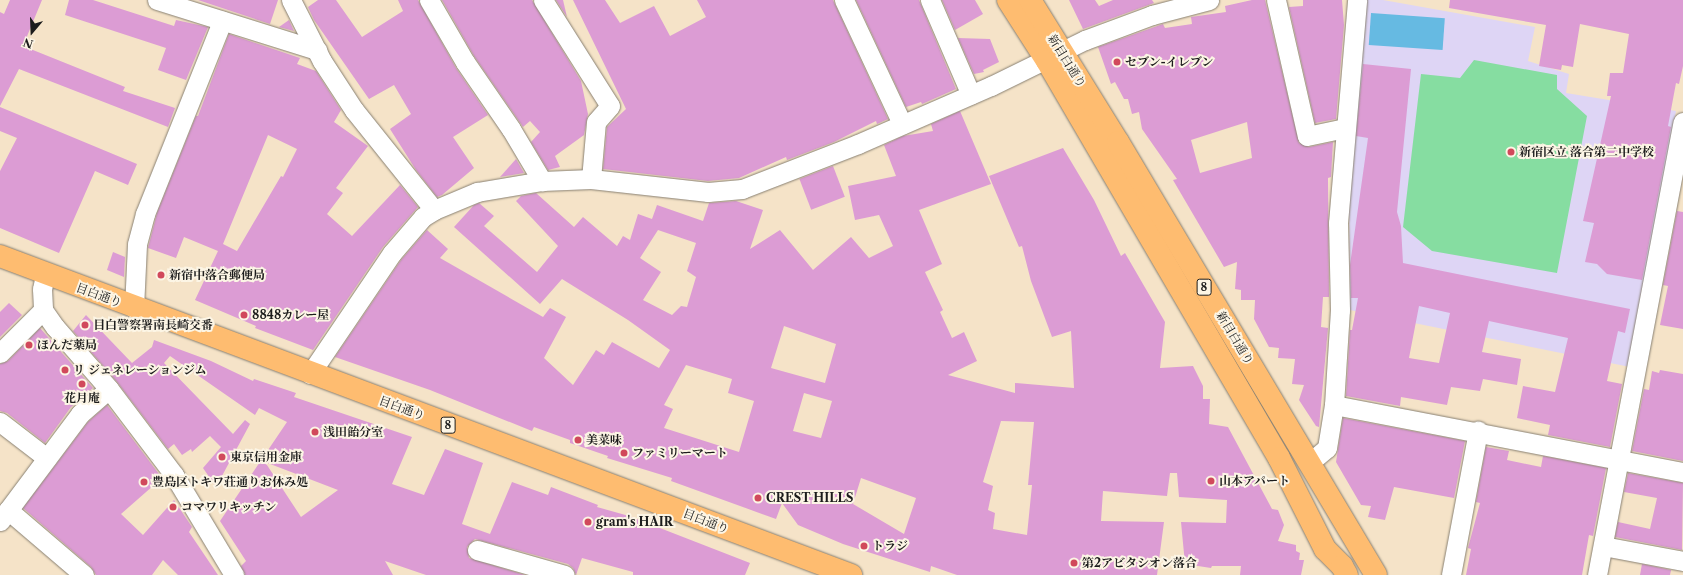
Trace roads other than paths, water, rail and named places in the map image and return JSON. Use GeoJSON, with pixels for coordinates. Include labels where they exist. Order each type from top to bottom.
{"type":"FeatureCollection","features":[{"type":"Feature","properties":{"kind":"main road","name":"新目白通り"},"geometry":{"type":"LineString","coordinates":[[1008,0],[1054,56],[1118,142],[1376,575]]}},
{"type":"Feature","properties":{"kind":"main road","name":"新目白通り"},"geometry":{"type":"LineString","coordinates":[[1030,0],[1054,56],[1279,458],[1325,548],[1345,572]]}},
{"type":"Feature","properties":{"kind":"main road","name":"目白通り"},"geometry":{"type":"LineString","coordinates":[[0,256],[45,275],[850,575]]}},
{"type":"Feature","properties":{"kind":"street"},"geometry":{"type":"LineString","coordinates":[[157,0],[317,50]]}},
{"type":"Feature","properties":{"kind":"street"},"geometry":{"type":"LineString","coordinates":[[291,0],[317,50],[354,110],[434,210]]}},
{"type":"Feature","properties":{"kind":"street"},"geometry":{"type":"LineString","coordinates":[[429,0],[465,62],[511,129],[542,181]]}},
{"type":"Feature","properties":{"kind":"street"},"geometry":{"type":"LineString","coordinates":[[543,0],[610,106],[596,122],[591,179]]}},
{"type":"Feature","properties":{"kind":"street"},"geometry":{"type":"LineString","coordinates":[[844,0],[902,124]]}},
{"type":"Feature","properties":{"kind":"street"},"geometry":{"type":"LineString","coordinates":[[930,0],[971,95]]}},
{"type":"Feature","properties":{"kind":"street"},"geometry":{"type":"LineString","coordinates":[[310,374],[392,254],[424,217],[434,210],[477,192],[542,181],[591,179],[708,192],[742,189],[971,95],[1054,56],[1152,15],[1209,0]]}},
{"type":"Feature","properties":{"kind":"street"},"geometry":{"type":"LineString","coordinates":[[1276,0],[1307,136],[1346,128]]}},
{"type":"Feature","properties":{"kind":"street"},"geometry":{"type":"LineString","coordinates":[[1309,463],[1327,448],[1334,405],[1340,310],[1338,223],[1357,0]]}},
{"type":"Feature","properties":{"kind":"street"},"geometry":{"type":"LineString","coordinates":[[134,308],[138,244],[145,214],[222,21]]}},
{"type":"Feature","properties":{"kind":"street"},"geometry":{"type":"LineString","coordinates":[[1598,575],[1678,173],[1683,122]]}},
{"type":"Feature","properties":{"kind":"street"},"geometry":{"type":"LineString","coordinates":[[45,275],[42,289],[43,310],[55,327],[109,388],[174,475],[234,575]]}},
{"type":"Feature","properties":{"kind":"street"},"geometry":{"type":"LineString","coordinates":[[0,352],[43,310]]}},
{"type":"Feature","properties":{"kind":"street"},"geometry":{"type":"LineString","coordinates":[[84,575],[4,516],[80,414],[109,388]]}},
{"type":"Feature","properties":{"kind":"street"},"geometry":{"type":"LineString","coordinates":[[1334,405],[1478,431],[1683,472]]}},
{"type":"Feature","properties":{"kind":"street"},"geometry":{"type":"LineString","coordinates":[[0,422],[47,458]]}},
{"type":"Feature","properties":{"kind":"street"},"geometry":{"type":"LineString","coordinates":[[1451,575],[1478,431]]}},
{"type":"Feature","properties":{"kind":"street"},"geometry":{"type":"LineString","coordinates":[[1603,546],[1683,561]]}},
{"type":"Feature","properties":{"kind":"street"},"geometry":{"type":"LineString","coordinates":[[477,550],[565,575]]}},
{"type":"Feature","properties":{"kind":"water"},"geometry":{"type":"Polygon","coordinates":[[[1371,13],[1445,18],[1443,50],[1369,45],[1371,13]]]}},
{"type":"Feature","properties":{"kind":"place","name":"セブン-イレブン"},"geometry":{"type":"Point","coordinates":[1117,62]}},
{"type":"Feature","properties":{"kind":"place","name":"新宿区立 落合第二中学校"},"geometry":{"type":"Point","coordinates":[1511,152]}},
{"type":"Feature","properties":{"kind":"place","name":"新宿中落合郵便局"},"geometry":{"type":"Point","coordinates":[161,275]}},
{"type":"Feature","properties":{"kind":"place","name":"8848カレー屋"},"geometry":{"type":"Point","coordinates":[244,315]}},
{"type":"Feature","properties":{"kind":"place","name":"目白警察署南長崎交番"},"geometry":{"type":"Point","coordinates":[85,325]}},
{"type":"Feature","properties":{"kind":"place","name":"ほんだ薬局"},"geometry":{"type":"Point","coordinates":[29,345]}},
{"type":"Feature","properties":{"kind":"place","name":"リ ジェネレーションジム"},"geometry":{"type":"Point","coordinates":[65,370]}},
{"type":"Feature","properties":{"kind":"place","name":"花月庵"},"geometry":{"type":"Point","coordinates":[82,384]}},
{"type":"Feature","properties":{"kind":"place","name":"浅田飴分室"},"geometry":{"type":"Point","coordinates":[315,432]}},
{"type":"Feature","properties":{"kind":"place","name":"美菜味"},"geometry":{"type":"Point","coordinates":[578,440]}},
{"type":"Feature","properties":{"kind":"place","name":"ファミリーマート"},"geometry":{"type":"Point","coordinates":[624,453]}},
{"type":"Feature","properties":{"kind":"place","name":"東京信用金庫"},"geometry":{"type":"Point","coordinates":[222,457]}},
{"type":"Feature","properties":{"kind":"place","name":"山本アパート"},"geometry":{"type":"Point","coordinates":[1211,481]}},
{"type":"Feature","properties":{"kind":"place","name":"豊島区トキワ荘通りお休み処"},"geometry":{"type":"Point","coordinates":[144,482]}},
{"type":"Feature","properties":{"kind":"place","name":"CREST HILLS"},"geometry":{"type":"Point","coordinates":[758,498]}},
{"type":"Feature","properties":{"kind":"place","name":"コマワリキッチン"},"geometry":{"type":"Point","coordinates":[173,507]}},
{"type":"Feature","properties":{"kind":"place","name":"gram's HAIR"},"geometry":{"type":"Point","coordinates":[588,522]}},
{"type":"Feature","properties":{"kind":"place","name":"トラジ"},"geometry":{"type":"Point","coordinates":[864,546]}},
{"type":"Feature","properties":{"kind":"place","name":"第2アビタシオン落合"},"geometry":{"type":"Point","coordinates":[1074,563]}}]}
